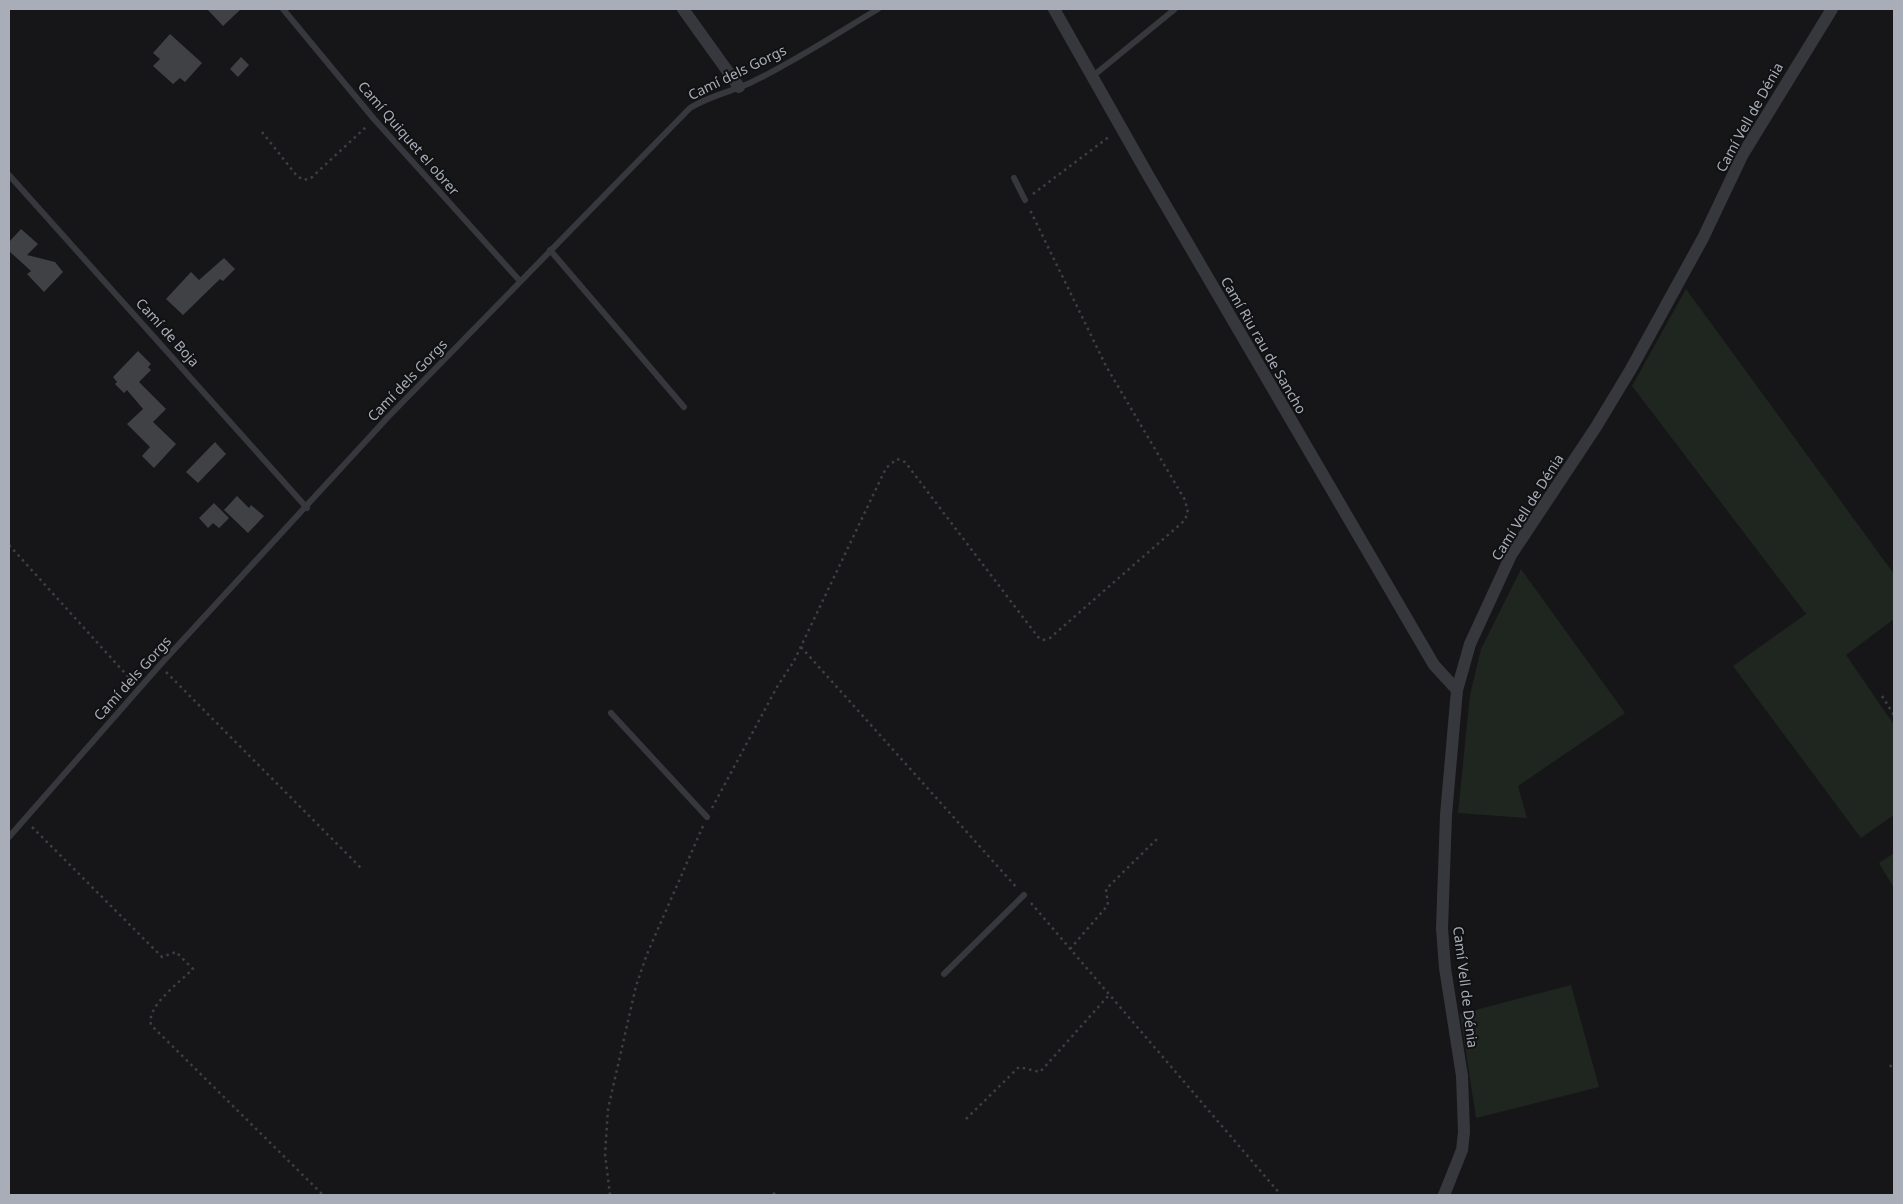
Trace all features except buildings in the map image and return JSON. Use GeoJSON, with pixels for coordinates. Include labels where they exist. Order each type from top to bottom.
{"type":"FeatureCollection","features":[{"type":"Feature","properties":{"kind":"street"},"geometry":{"type":"LineString","coordinates":[[683,9],[739,87]]}},
{"type":"Feature","properties":{"kind":"street","name":"Camí Riu rau de Sancho"},"geometry":{"type":"LineString","coordinates":[[1054,9],[1434,665],[1457,690]]}},
{"type":"Feature","properties":{"kind":"street","name":"Camí Vell de Dénia"},"geometry":{"type":"LineString","coordinates":[[1444,1195],[1462,1150],[1464,1132],[1462,1076],[1445,968],[1442,928],[1446,815],[1457,690],[1470,644],[1511,555],[1596,427],[1631,370],[1703,238],[1743,154],[1832,9]]}},
{"type":"Feature","properties":{"kind":"lane","name":"Camí Quiquet el obrer"},"geometry":{"type":"LineString","coordinates":[[283,9],[374,119],[520,281]]}},
{"type":"Feature","properties":{"kind":"lane","name":"Camí dels Gorgs"},"geometry":{"type":"LineString","coordinates":[[9,837],[139,688],[307,508],[388,417],[690,108],[715,95],[770,73],[878,9]]}},
{"type":"Feature","properties":{"kind":"lane"},"geometry":{"type":"LineString","coordinates":[[1093,76],[1175,9]]}},
{"type":"Feature","properties":{"kind":"lane","name":"Camí de Boja"},"geometry":{"type":"LineString","coordinates":[[9,175],[307,508]]}},
{"type":"Feature","properties":{"kind":"lane"},"geometry":{"type":"LineString","coordinates":[[1014,178],[1025,200]]}},
{"type":"Feature","properties":{"kind":"lane"},"geometry":{"type":"LineString","coordinates":[[550,250],[684,407]]}},
{"type":"Feature","properties":{"kind":"lane"},"geometry":{"type":"LineString","coordinates":[[611,713],[707,817]]}},
{"type":"Feature","properties":{"kind":"lane"},"geometry":{"type":"LineString","coordinates":[[944,974],[1024,895]]}},
{"type":"Feature","properties":{"kind":"path"},"geometry":{"type":"LineString","coordinates":[[262,132],[297,176],[308,180],[374,119]]}},
{"type":"Feature","properties":{"kind":"path"},"geometry":{"type":"LineString","coordinates":[[610,1195],[605,1154],[608,1109],[636,986],[647,954],[707,817],[801,647],[886,468],[897,460],[905,462],[1038,637],[1043,640],[1050,638],[1184,521],[1188,513],[1185,500],[1106,366],[1025,200],[1122,127]]}},
{"type":"Feature","properties":{"kind":"path"},"geometry":{"type":"LineString","coordinates":[[9,545],[139,688]]}},
{"type":"Feature","properties":{"kind":"path"},"geometry":{"type":"LineString","coordinates":[[801,647],[1024,895],[1281,1195]]}},
{"type":"Feature","properties":{"kind":"path"},"geometry":{"type":"LineString","coordinates":[[159,666],[361,868]]}},
{"type":"Feature","properties":{"kind":"path"},"geometry":{"type":"LineString","coordinates":[[1882,696],[1894,714]]}},
{"type":"Feature","properties":{"kind":"path"},"geometry":{"type":"LineString","coordinates":[[24,819],[162,957],[176,952],[193,969],[154,1006],[150,1015],[151,1025],[323,1195]]}},
{"type":"Feature","properties":{"kind":"path"},"geometry":{"type":"LineString","coordinates":[[1070,949],[1108,905],[1106,889],[1158,839]]}},
{"type":"Feature","properties":{"kind":"path"},"geometry":{"type":"LineString","coordinates":[[966,1119],[1020,1067],[1040,1072],[1110,994]]}},
{"type":"Feature","properties":{"kind":"path"},"geometry":{"type":"LineString","coordinates":[[1890,1065],[1894,1071]]}},
{"type":"Feature","properties":{"kind":"shaded area"},"geometry":{"type":"Polygon","coordinates":[[[1686,289],[1894,574],[1894,619],[1846,655],[1894,725],[1894,815],[1861,838],[1733,666],[1806,614],[1632,386],[1686,289]]]}},
{"type":"Feature","properties":{"kind":"shaded area"},"geometry":{"type":"Polygon","coordinates":[[[1521,569],[1625,713],[1518,786],[1527,818],[1458,813],[1470,695],[1481,649],[1521,569]]]}},
{"type":"Feature","properties":{"kind":"shaded area"},"geometry":{"type":"Polygon","coordinates":[[[1894,853],[1894,888],[1879,863],[1894,853]]]}},
{"type":"Feature","properties":{"kind":"shaded area"},"geometry":{"type":"Polygon","coordinates":[[[1571,985],[1599,1087],[1476,1118],[1460,1014],[1571,985]]]}}]}
